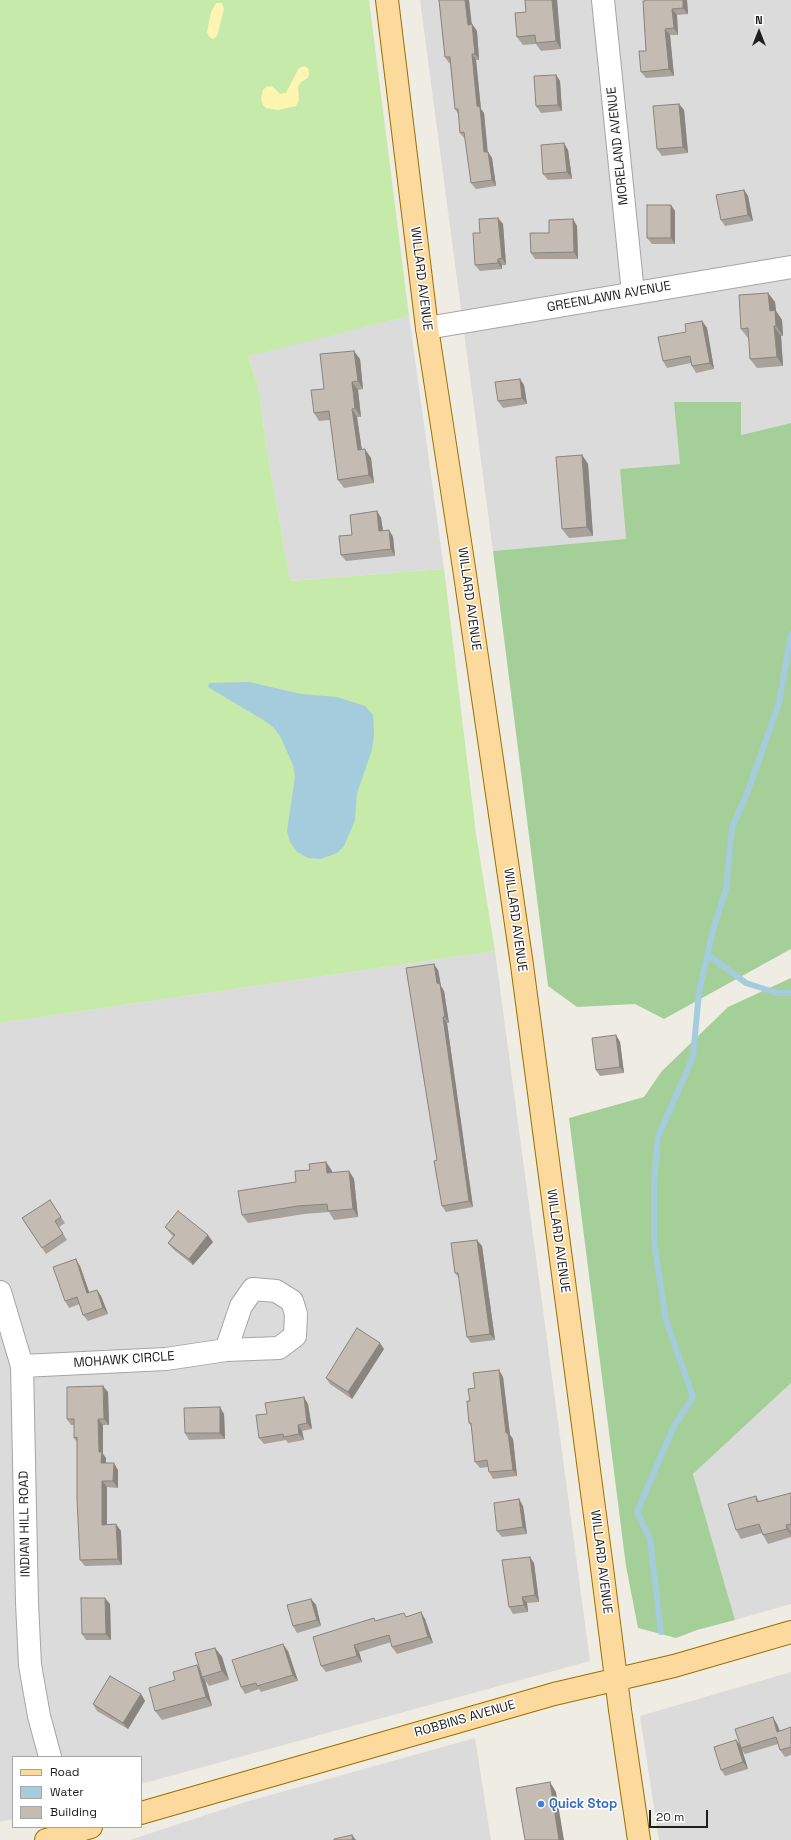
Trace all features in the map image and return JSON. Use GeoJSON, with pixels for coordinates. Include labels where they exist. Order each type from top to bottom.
{"type":"FeatureCollection","features":[{"type":"Feature","properties":{"kind":"main road","name":"WILLARD AVENUE"},"geometry":{"type":"LineString","coordinates":[[387,0],[427,328],[522,966],[638,1840]]}},
{"type":"Feature","properties":{"kind":"main road","name":"ROBBINS AVENUE"},"geometry":{"type":"LineString","coordinates":[[142,1813],[424,1730],[554,1694],[699,1660],[791,1632]]}},
{"type":"Feature","properties":{"kind":"main road"},"geometry":{"type":"LineString","coordinates":[[54,1836],[87,1828]]}},
{"type":"Feature","properties":{"kind":"street","name":"MORELAND AVENUE"},"geometry":{"type":"LineString","coordinates":[[603,0],[633,293]]}},
{"type":"Feature","properties":{"kind":"street","name":"GREENLAWN AVENUE"},"geometry":{"type":"LineString","coordinates":[[427,328],[791,267]]}},
{"type":"Feature","properties":{"kind":"street","name":"INDIAN HILL ROAD"},"geometry":{"type":"LineString","coordinates":[[0,1292],[22,1366],[30,1666],[37,1709],[50,1756]]}},
{"type":"Feature","properties":{"kind":"street","name":"MOHAWK CIRCLE"},"geometry":{"type":"LineString","coordinates":[[22,1366],[166,1359],[226,1350]]}},
{"type":"Feature","properties":{"kind":"shaded area"},"geometry":{"type":"Polygon","coordinates":[[[420,0],[791,0],[791,423],[741,435],[681,464],[620,469],[626,540],[493,551],[420,0]]]}},
{"type":"Feature","properties":{"kind":"shaded area"},"geometry":{"type":"Polygon","coordinates":[[[409,316],[444,569],[290,581],[266,444],[258,385],[248,355],[409,316]]]}},
{"type":"Feature","properties":{"kind":"shaded area"},"geometry":{"type":"Polygon","coordinates":[[[495,951],[590,1661],[142,1784],[142,1756],[12,1756],[12,1819],[0,1822],[0,1023],[495,951]]]}},
{"type":"Feature","properties":{"kind":"shaded area"},"geometry":{"type":"Polygon","coordinates":[[[791,1383],[791,1604],[735,1620],[693,1474],[791,1383]]]}},
{"type":"Feature","properties":{"kind":"shaded area"},"geometry":{"type":"Polygon","coordinates":[[[791,1672],[791,1840],[659,1840],[640,1716],[791,1672]]]}},
{"type":"Feature","properties":{"kind":"shaded area"},"geometry":{"type":"Polygon","coordinates":[[[475,1738],[491,1840],[130,1840],[242,1803],[475,1738]]]}},
{"type":"Feature","properties":{"kind":"green space"},"geometry":{"type":"Polygon","coordinates":[[[0,0],[369,0],[409,316],[248,356],[258,385],[266,444],[290,581],[444,569],[476,834],[495,951],[0,1023],[0,0]]]}},
{"type":"Feature","properties":{"kind":"green space"},"geometry":{"type":"Polygon","coordinates":[[[674,402],[741,402],[741,435],[791,423],[791,949],[664,1019],[635,1004],[577,1007],[548,986],[493,551],[626,539],[620,469],[680,464],[674,402]]]}},
{"type":"Feature","properties":{"kind":"green space"},"geometry":{"type":"Polygon","coordinates":[[[791,978],[791,1383],[693,1474],[735,1620],[697,1630],[676,1638],[638,1628],[626,1566],[569,1118],[644,1097],[662,1071],[728,1007],[791,978]]]}},
{"type":"Feature","properties":{"kind":"sand"},"geometry":{"type":"Polygon","coordinates":[[[216,3],[222,3],[224,9],[217,36],[213,39],[209,37],[207,32],[211,12],[216,3]]]}},
{"type":"Feature","properties":{"kind":"sand"},"geometry":{"type":"Polygon","coordinates":[[[304,66],[308,68],[308,78],[301,82],[298,87],[299,100],[296,106],[278,110],[266,108],[263,105],[261,98],[263,90],[266,87],[272,86],[280,94],[286,93],[299,68],[304,66]]]}},
{"type":"Feature","properties":{"kind":"water"},"geometry":{"type":"Polygon","coordinates":[[[249,682],[301,694],[337,697],[365,706],[373,715],[374,734],[372,750],[357,793],[355,820],[344,846],[337,853],[321,859],[308,858],[297,852],[290,842],[287,831],[295,777],[293,765],[280,736],[274,728],[265,721],[208,687],[209,683],[249,682]]]}},
{"type":"Feature","properties":{"kind":"building"},"geometry":{"type":"Polygon","coordinates":[[[439,0],[465,0],[468,25],[472,24],[475,54],[472,54],[477,106],[480,107],[484,152],[488,152],[492,180],[471,183],[464,132],[460,133],[458,109],[455,109],[450,57],[445,57],[439,0]]]}},
{"type":"Feature","properties":{"kind":"building"},"geometry":{"type":"Polygon","coordinates":[[[525,0],[552,0],[556,41],[536,43],[535,35],[517,37],[515,13],[526,12],[525,0]]]}},
{"type":"Feature","properties":{"kind":"building"},"geometry":{"type":"Polygon","coordinates":[[[683,0],[683,8],[672,9],[674,28],[665,29],[669,69],[641,72],[639,51],[646,51],[643,1],[683,0]]]}},
{"type":"Feature","properties":{"kind":"building"},"geometry":{"type":"Polygon","coordinates":[[[556,75],[558,105],[536,106],[534,76],[556,75]]]}},
{"type":"Feature","properties":{"kind":"building"},"geometry":{"type":"Polygon","coordinates":[[[679,104],[683,147],[657,149],[653,106],[679,104]]]}},
{"type":"Feature","properties":{"kind":"building"},"geometry":{"type":"Polygon","coordinates":[[[564,143],[567,172],[543,174],[541,145],[564,143]]]}},
{"type":"Feature","properties":{"kind":"building"},"geometry":{"type":"Polygon","coordinates":[[[744,190],[748,215],[721,220],[716,195],[744,190]]]}},
{"type":"Feature","properties":{"kind":"building"},"geometry":{"type":"Polygon","coordinates":[[[647,205],[671,205],[671,238],[647,238],[647,205]]]}},
{"type":"Feature","properties":{"kind":"building"},"geometry":{"type":"Polygon","coordinates":[[[498,218],[502,258],[498,259],[498,263],[475,265],[473,233],[480,233],[479,219],[498,218]]]}},
{"type":"Feature","properties":{"kind":"building"},"geometry":{"type":"Polygon","coordinates":[[[573,219],[574,252],[531,253],[530,233],[549,233],[549,220],[573,219]]]}},
{"type":"Feature","properties":{"kind":"building"},"geometry":{"type":"Polygon","coordinates":[[[768,293],[770,311],[775,310],[776,326],[774,326],[777,357],[750,359],[748,328],[741,329],[739,295],[768,293]]]}},
{"type":"Feature","properties":{"kind":"building"},"geometry":{"type":"Polygon","coordinates":[[[702,321],[710,363],[692,366],[690,356],[663,361],[658,337],[686,332],[685,324],[702,321]]]}},
{"type":"Feature","properties":{"kind":"building"},"geometry":{"type":"Polygon","coordinates":[[[354,351],[358,381],[352,382],[355,408],[352,409],[358,450],[365,449],[369,475],[338,480],[329,411],[314,413],[311,390],[324,389],[320,354],[354,351]]]}},
{"type":"Feature","properties":{"kind":"building"},"geometry":{"type":"Polygon","coordinates":[[[520,379],[522,398],[498,401],[495,382],[520,379]]]}},
{"type":"Feature","properties":{"kind":"building"},"geometry":{"type":"Polygon","coordinates":[[[582,455],[587,527],[562,529],[556,457],[582,455]]]}},
{"type":"Feature","properties":{"kind":"building"},"geometry":{"type":"Polygon","coordinates":[[[377,511],[379,531],[389,530],[391,549],[341,555],[339,536],[352,535],[350,515],[377,511]]]}},
{"type":"Feature","properties":{"kind":"building"},"geometry":{"type":"Polygon","coordinates":[[[434,964],[437,983],[440,984],[445,1017],[443,1017],[469,1201],[442,1206],[434,1161],[437,1160],[406,968],[434,964]]]}},
{"type":"Feature","properties":{"kind":"building"},"geometry":{"type":"Polygon","coordinates":[[[616,1035],[620,1067],[596,1070],[592,1038],[616,1035]]]}},
{"type":"Feature","properties":{"kind":"building"},"geometry":{"type":"Polygon","coordinates":[[[326,1162],[327,1173],[349,1171],[353,1209],[328,1211],[327,1204],[298,1206],[242,1215],[238,1191],[296,1182],[295,1171],[310,1170],[309,1164],[326,1162]]]}},
{"type":"Feature","properties":{"kind":"building"},"geometry":{"type":"Polygon","coordinates":[[[50,1200],[61,1217],[55,1221],[63,1234],[42,1248],[22,1218],[50,1200]]]}},
{"type":"Feature","properties":{"kind":"building"},"geometry":{"type":"Polygon","coordinates":[[[178,1211],[208,1235],[189,1259],[168,1243],[175,1235],[165,1227],[178,1211]]]}},
{"type":"Feature","properties":{"kind":"building"},"geometry":{"type":"Polygon","coordinates":[[[477,1240],[490,1334],[467,1337],[458,1273],[455,1273],[451,1243],[477,1240]]]}},
{"type":"Feature","properties":{"kind":"building"},"geometry":{"type":"Polygon","coordinates":[[[76,1259],[87,1293],[97,1290],[103,1308],[83,1315],[77,1297],[65,1301],[53,1267],[76,1259]]]}},
{"type":"Feature","properties":{"kind":"building"},"geometry":{"type":"Polygon","coordinates":[[[357,1328],[380,1343],[348,1392],[326,1378],[357,1328]]]}},
{"type":"Feature","properties":{"kind":"building"},"geometry":{"type":"Polygon","coordinates":[[[499,1370],[506,1433],[508,1433],[513,1470],[489,1472],[487,1460],[475,1462],[471,1423],[469,1423],[467,1401],[470,1401],[468,1389],[475,1388],[473,1373],[499,1370]]]}},
{"type":"Feature","properties":{"kind":"building"},"geometry":{"type":"Polygon","coordinates":[[[103,1386],[104,1419],[98,1419],[99,1452],[102,1452],[101,1463],[114,1463],[113,1481],[102,1481],[102,1525],[116,1524],[118,1559],[80,1560],[77,1499],[77,1437],[74,1438],[74,1419],[67,1419],[67,1387],[103,1386]]]}},
{"type":"Feature","properties":{"kind":"building"},"geometry":{"type":"Polygon","coordinates":[[[304,1397],[307,1423],[298,1425],[299,1434],[284,1437],[283,1434],[259,1438],[256,1415],[267,1414],[265,1403],[304,1397]]]}},
{"type":"Feature","properties":{"kind":"building"},"geometry":{"type":"Polygon","coordinates":[[[220,1407],[220,1433],[185,1433],[184,1408],[220,1407]]]}},
{"type":"Feature","properties":{"kind":"building"},"geometry":{"type":"Polygon","coordinates":[[[791,1493],[791,1524],[786,1525],[787,1529],[763,1535],[759,1524],[736,1530],[728,1504],[756,1496],[757,1502],[791,1493]]]}},
{"type":"Feature","properties":{"kind":"building"},"geometry":{"type":"Polygon","coordinates":[[[519,1499],[523,1527],[497,1531],[494,1503],[519,1499]]]}},
{"type":"Feature","properties":{"kind":"building"},"geometry":{"type":"Polygon","coordinates":[[[530,1557],[535,1595],[522,1597],[524,1605],[509,1607],[502,1560],[530,1557]]]}},
{"type":"Feature","properties":{"kind":"building"},"geometry":{"type":"Polygon","coordinates":[[[81,1598],[105,1598],[106,1634],[82,1634],[81,1598]]]}},
{"type":"Feature","properties":{"kind":"building"},"geometry":{"type":"Polygon","coordinates":[[[311,1599],[317,1620],[293,1626],[287,1605],[311,1599]]]}},
{"type":"Feature","properties":{"kind":"building"},"geometry":{"type":"Polygon","coordinates":[[[421,1612],[428,1637],[392,1647],[389,1635],[354,1645],[357,1656],[321,1666],[313,1637],[374,1618],[375,1621],[404,1613],[406,1617],[421,1612]]]}},
{"type":"Feature","properties":{"kind":"building"},"geometry":{"type":"Polygon","coordinates":[[[283,1644],[293,1675],[257,1686],[256,1683],[241,1687],[232,1660],[283,1644]]]}},
{"type":"Feature","properties":{"kind":"building"},"geometry":{"type":"Polygon","coordinates":[[[215,1648],[222,1671],[202,1677],[195,1653],[215,1648]]]}},
{"type":"Feature","properties":{"kind":"building"},"geometry":{"type":"Polygon","coordinates":[[[197,1665],[206,1697],[155,1711],[149,1688],[175,1680],[173,1672],[197,1665]]]}},
{"type":"Feature","properties":{"kind":"building"},"geometry":{"type":"Polygon","coordinates":[[[110,1676],[141,1694],[123,1723],[93,1704],[110,1676]]]}},
{"type":"Feature","properties":{"kind":"building"},"geometry":{"type":"Polygon","coordinates":[[[773,1717],[777,1732],[791,1727],[791,1747],[780,1750],[776,1737],[741,1748],[735,1729],[773,1717]]]}},
{"type":"Feature","properties":{"kind":"building"},"geometry":{"type":"Polygon","coordinates":[[[736,1740],[743,1762],[721,1770],[714,1747],[736,1740]]]}},
{"type":"Feature","properties":{"kind":"building"},"geometry":{"type":"Polygon","coordinates":[[[550,1782],[559,1840],[525,1840],[516,1788],[550,1782]]]}},
{"type":"Feature","properties":{"kind":"building"},"geometry":{"type":"Polygon","coordinates":[[[352,1835],[353,1840],[334,1840],[334,1839],[352,1835]]]}},
{"type":"Feature","properties":{"kind":"waterway"},"geometry":{"type":"LineString","coordinates":[[661,1632],[650,1539],[637,1512],[674,1426],[693,1397],[666,1320],[654,1242],[654,1182],[658,1137],[693,1057],[699,992],[713,930],[726,889],[732,828],[748,791],[779,703],[791,634]]}},
{"type":"Feature","properties":{"kind":"waterway"},"geometry":{"type":"LineString","coordinates":[[708,955],[746,983],[777,993],[791,993]]}},
{"type":"Feature","properties":{"kind":"place","name":"Quick Stop"},"geometry":{"type":"Point","coordinates":[541,1804]}}]}
